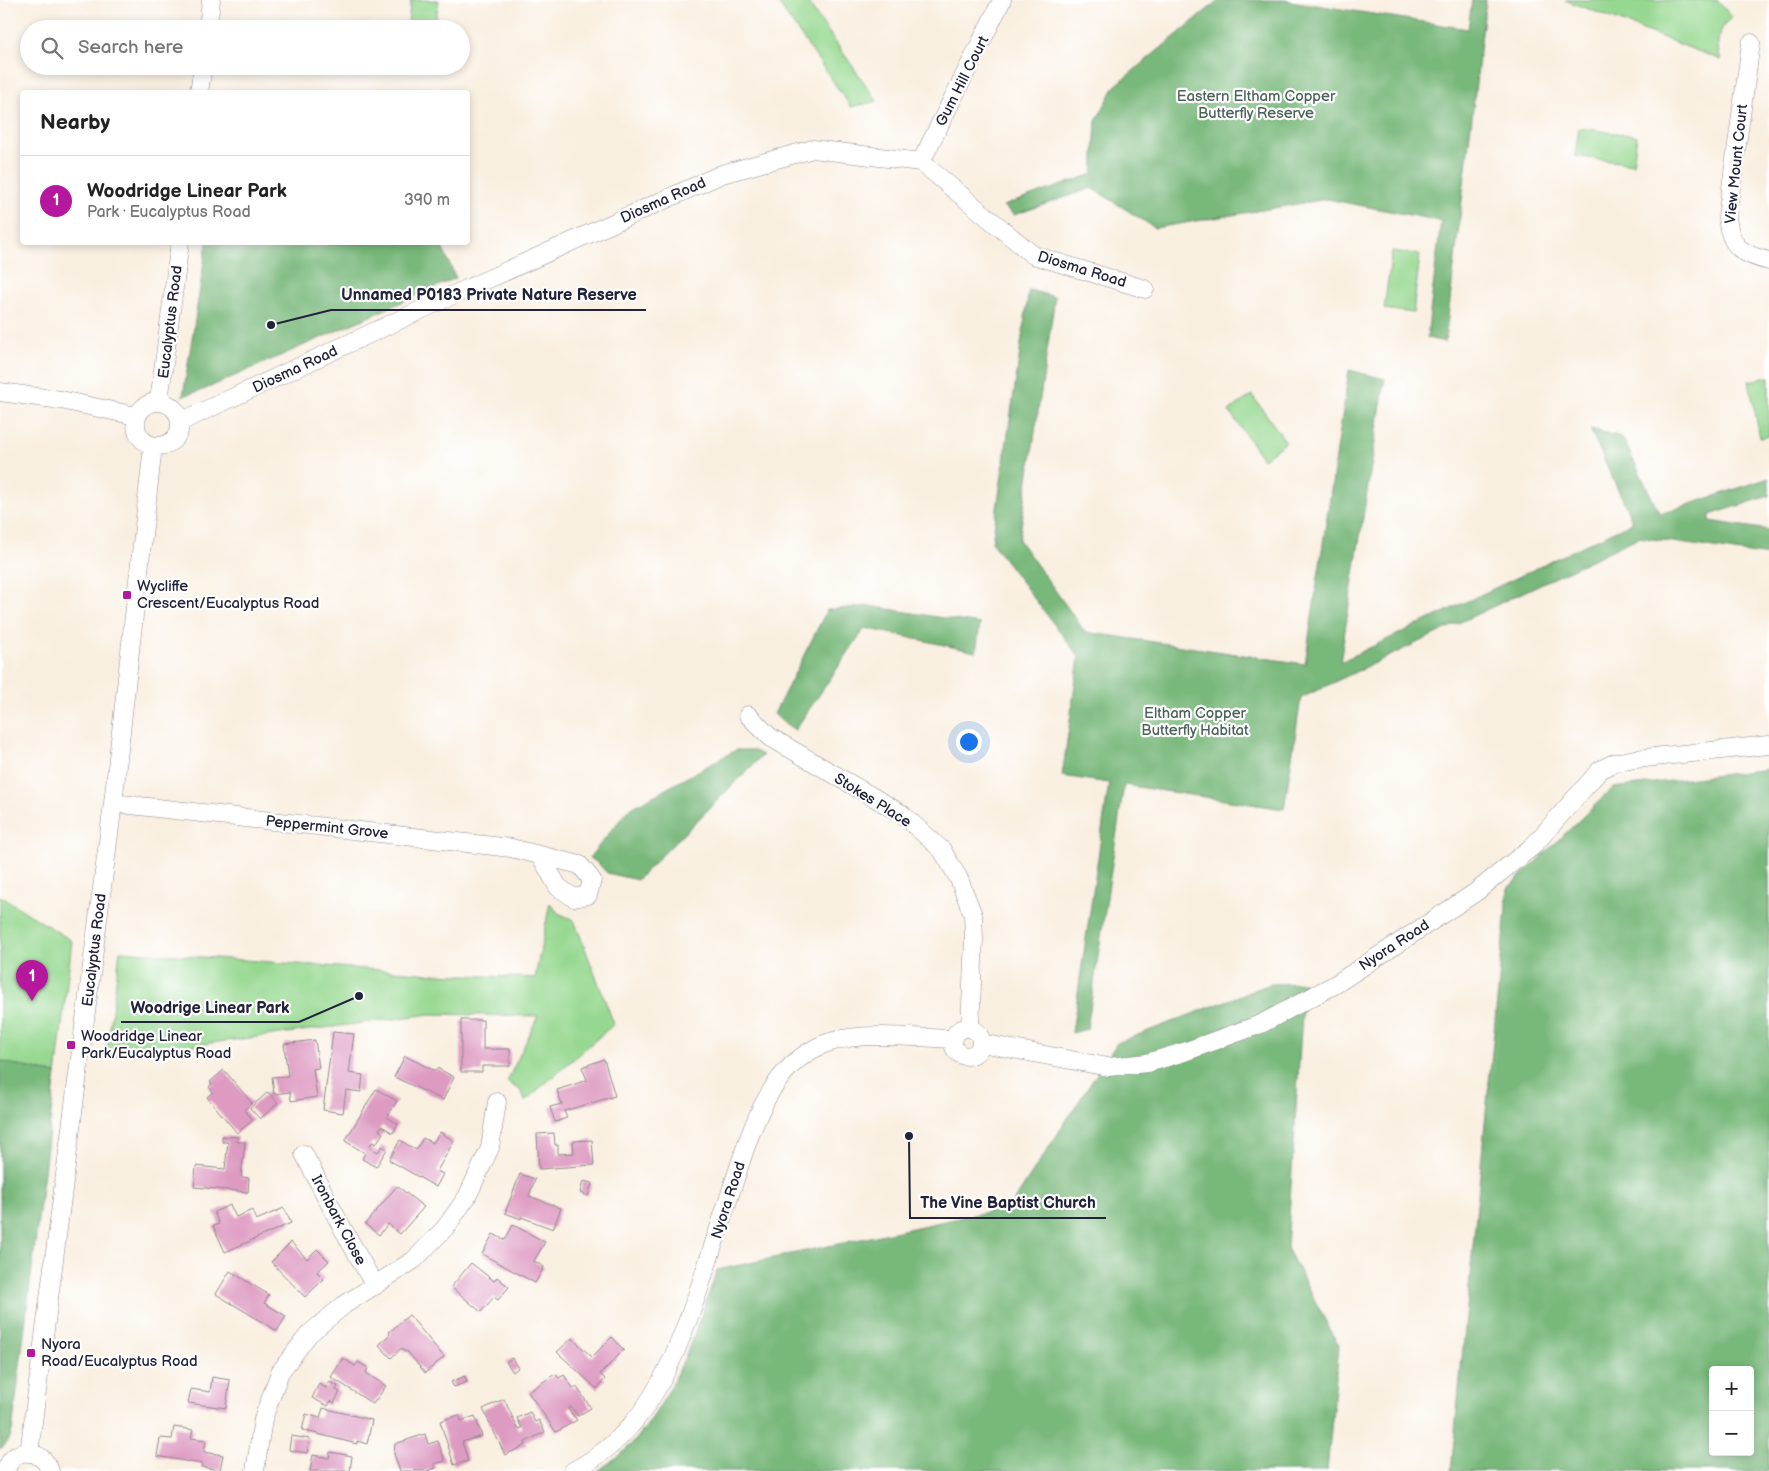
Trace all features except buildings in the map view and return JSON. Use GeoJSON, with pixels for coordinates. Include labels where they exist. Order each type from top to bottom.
{"type":"FeatureCollection","features":[{"type":"Feature","properties":{"kind":"street"},"geometry":{"type":"LineString","coordinates":[[209,20],[212,0]]}},
{"type":"Feature","properties":{"kind":"street","name":"Gum Hill Court"},"geometry":{"type":"LineString","coordinates":[[921,162],[1002,0]]}},
{"type":"Feature","properties":{"kind":"street","name":"View Mount Court"},"geometry":{"type":"LineString","coordinates":[[1751,43],[1727,217],[1728,230],[1734,243],[1750,256],[1769,262]]}},
{"type":"Feature","properties":{"kind":"street"},"geometry":{"type":"LineString","coordinates":[[200,90],[202,75]]}},
{"type":"Feature","properties":{"kind":"street","name":"Diosma Road"},"geometry":{"type":"LineString","coordinates":[[180,422],[722,174],[813,149],[921,162],[1034,255],[1146,289]]}},
{"type":"Feature","properties":{"kind":"street","name":"Eucalyptus Road"},"geometry":{"type":"LineString","coordinates":[[160,401],[180,245]]}},
{"type":"Feature","properties":{"kind":"street"},"geometry":{"type":"LineString","coordinates":[[0,392],[61,400],[136,416]]}},
{"type":"Feature","properties":{"kind":"street"},"geometry":{"type":"LineString","coordinates":[[160,401],[171,406],[179,416],[180,422],[177,436],[172,441],[167,445],[153,446],[146,443],[136,432],[136,416],[145,405],[160,401]]}},
{"type":"Feature","properties":{"kind":"street","name":"Eucalyptus Road"},"geometry":{"type":"LineString","coordinates":[[29,1453],[113,803],[153,446]]}},
{"type":"Feature","properties":{"kind":"street","name":"Stokes Place"},"geometry":{"type":"LineString","coordinates":[[748,715],[770,737],[902,814],[942,850],[959,879],[973,915],[974,939],[970,1028]]}},
{"type":"Feature","properties":{"kind":"street","name":"Nyora Road"},"geometry":{"type":"LineString","coordinates":[[981,1043],[1108,1067],[1147,1062],[1261,1024],[1336,984],[1476,892],[1533,846],[1600,770],[1614,763],[1636,759],[1769,745]]}},
{"type":"Feature","properties":{"kind":"street","name":"Peppermint Grove"},"geometry":{"type":"LineString","coordinates":[[113,803],[511,848],[540,855]]}},
{"type":"Feature","properties":{"kind":"street"},"geometry":{"type":"LineString","coordinates":[[965,1028],[970,1028],[978,1034],[981,1043],[980,1048],[974,1054],[965,1056],[955,1048],[954,1039],[958,1032],[965,1028]]}},
{"type":"Feature","properties":{"kind":"street","name":"Nyora Road"},"geometry":{"type":"LineString","coordinates":[[573,1471],[608,1447],[632,1424],[658,1386],[679,1345],[750,1133],[778,1080],[794,1063],[812,1049],[835,1040],[854,1036],[954,1039]]}},
{"type":"Feature","properties":{"kind":"street"},"geometry":{"type":"LineString","coordinates":[[255,1471],[263,1419],[280,1372],[309,1334],[344,1305],[414,1260],[445,1228],[467,1198],[490,1148],[497,1102]]}},
{"type":"Feature","properties":{"kind":"street","name":"Ironbark Close"},"geometry":{"type":"LineString","coordinates":[[304,1154],[375,1286]]}},
{"type":"Feature","properties":{"kind":"street"},"geometry":{"type":"LineString","coordinates":[[6,1471],[14,1457],[29,1453],[41,1457],[50,1471]]}},
{"type":"Feature","properties":{"kind":"green space"},"geometry":{"type":"Polygon","coordinates":[[[411,0],[439,0],[436,20],[408,20],[411,0]]]}},
{"type":"Feature","properties":{"kind":"green space"},"geometry":{"type":"Polygon","coordinates":[[[776,0],[806,0],[877,101],[851,107],[776,0]]]}},
{"type":"Feature","properties":{"kind":"green space","name":"Eastern Eltham Copper Butterfly Reserve"},"geometry":{"type":"Polygon","coordinates":[[[1219,0],[1284,0],[1468,29],[1472,0],[1486,0],[1445,342],[1427,338],[1441,221],[1327,199],[1155,228],[1092,188],[1014,215],[1003,206],[1093,174],[1096,121],[1115,86],[1219,0]]]}},
{"type":"Feature","properties":{"kind":"green space"},"geometry":{"type":"Polygon","coordinates":[[[1565,0],[1717,0],[1732,17],[1724,26],[1719,36],[1718,47],[1721,60],[1565,0]]]}},
{"type":"Feature","properties":{"kind":"green space"},"geometry":{"type":"Polygon","coordinates":[[[1579,128],[1637,136],[1633,164],[1575,156],[1579,128]]]}},
{"type":"Feature","properties":{"kind":"green space"},"geometry":{"type":"Polygon","coordinates":[[[207,245],[441,245],[456,278],[203,390],[183,396],[207,245]]]}},
{"type":"Feature","properties":{"kind":"green space"},"geometry":{"type":"Polygon","coordinates":[[[1392,251],[1420,255],[1413,313],[1384,309],[1392,251]]]}},
{"type":"Feature","properties":{"kind":"green space","name":"Eltham Copper Butterfly Habitat"},"geometry":{"type":"Polygon","coordinates":[[[1029,290],[1055,297],[1019,540],[1085,632],[1305,664],[1349,370],[1385,379],[1340,662],[1633,522],[1590,429],[1622,437],[1660,514],[1769,478],[1769,496],[1710,515],[1710,521],[1769,530],[1769,556],[1639,537],[1301,698],[1284,809],[1124,785],[1087,1029],[1072,1033],[1109,783],[1062,776],[1079,657],[992,543],[1029,290]]]}},
{"type":"Feature","properties":{"kind":"green space"},"geometry":{"type":"Polygon","coordinates":[[[1769,377],[1769,436],[1760,438],[1749,381],[1769,377]]]}},
{"type":"Feature","properties":{"kind":"green space"},"geometry":{"type":"Polygon","coordinates":[[[1252,395],[1286,442],[1263,459],[1229,411],[1252,395]]]}},
{"type":"Feature","properties":{"kind":"green space"},"geometry":{"type":"Polygon","coordinates":[[[870,606],[980,624],[976,652],[865,628],[795,730],[783,722],[774,714],[827,610],[870,606]]]}},
{"type":"Feature","properties":{"kind":"green space"},"geometry":{"type":"Polygon","coordinates":[[[736,750],[753,750],[763,755],[637,880],[607,873],[598,863],[589,858],[628,810],[736,750]]]}},
{"type":"Feature","properties":{"kind":"green space"},"geometry":{"type":"Polygon","coordinates":[[[1769,769],[1769,1471],[1451,1471],[1508,888],[1613,788],[1769,769]]]}},
{"type":"Feature","properties":{"kind":"green space"},"geometry":{"type":"Polygon","coordinates":[[[0,896],[72,941],[56,1075],[0,1061],[0,896]]]}},
{"type":"Feature","properties":{"kind":"green space"},"geometry":{"type":"Polygon","coordinates":[[[550,903],[558,913],[574,920],[614,1024],[525,1101],[520,1090],[507,1082],[538,1016],[430,1014],[106,1057],[120,951],[434,974],[535,978],[550,903]]]}},
{"type":"Feature","properties":{"kind":"green space"},"geometry":{"type":"Polygon","coordinates":[[[1304,983],[1287,1248],[1339,1346],[1327,1471],[598,1471],[632,1444],[654,1415],[666,1395],[686,1355],[717,1270],[1010,1207],[1117,1043],[1270,984],[1304,983]]]}},
{"type":"Feature","properties":{"kind":"green space"},"geometry":{"type":"Polygon","coordinates":[[[0,1061],[56,1074],[12,1431],[8,1442],[0,1449],[0,1061]]]}},
{"type":"Feature","properties":{"kind":"place","name":"Unnamed P0183 Private Nature Reserve"},"geometry":{"type":"Point","coordinates":[271,325]}},
{"type":"Feature","properties":{"kind":"place","name":"Wycliffe Crescent/Eucalyptus Road"},"geometry":{"type":"Point","coordinates":[127,595]}},
{"type":"Feature","properties":{"kind":"place","name":"Woodrige Linear Park"},"geometry":{"type":"Point","coordinates":[359,996]}},
{"type":"Feature","properties":{"kind":"place","name":"Woodridge Linear Park"},"geometry":{"type":"Point","coordinates":[32,1001]}},
{"type":"Feature","properties":{"kind":"place","name":"Woodridge Linear Park/Eucalyptus Road"},"geometry":{"type":"Point","coordinates":[71,1045]}},
{"type":"Feature","properties":{"kind":"place","name":"The Vine Baptist Church"},"geometry":{"type":"Point","coordinates":[909,1136]}},
{"type":"Feature","properties":{"kind":"place","name":"Nyora Road/Eucalyptus Road"},"geometry":{"type":"Point","coordinates":[31,1353]}}]}
